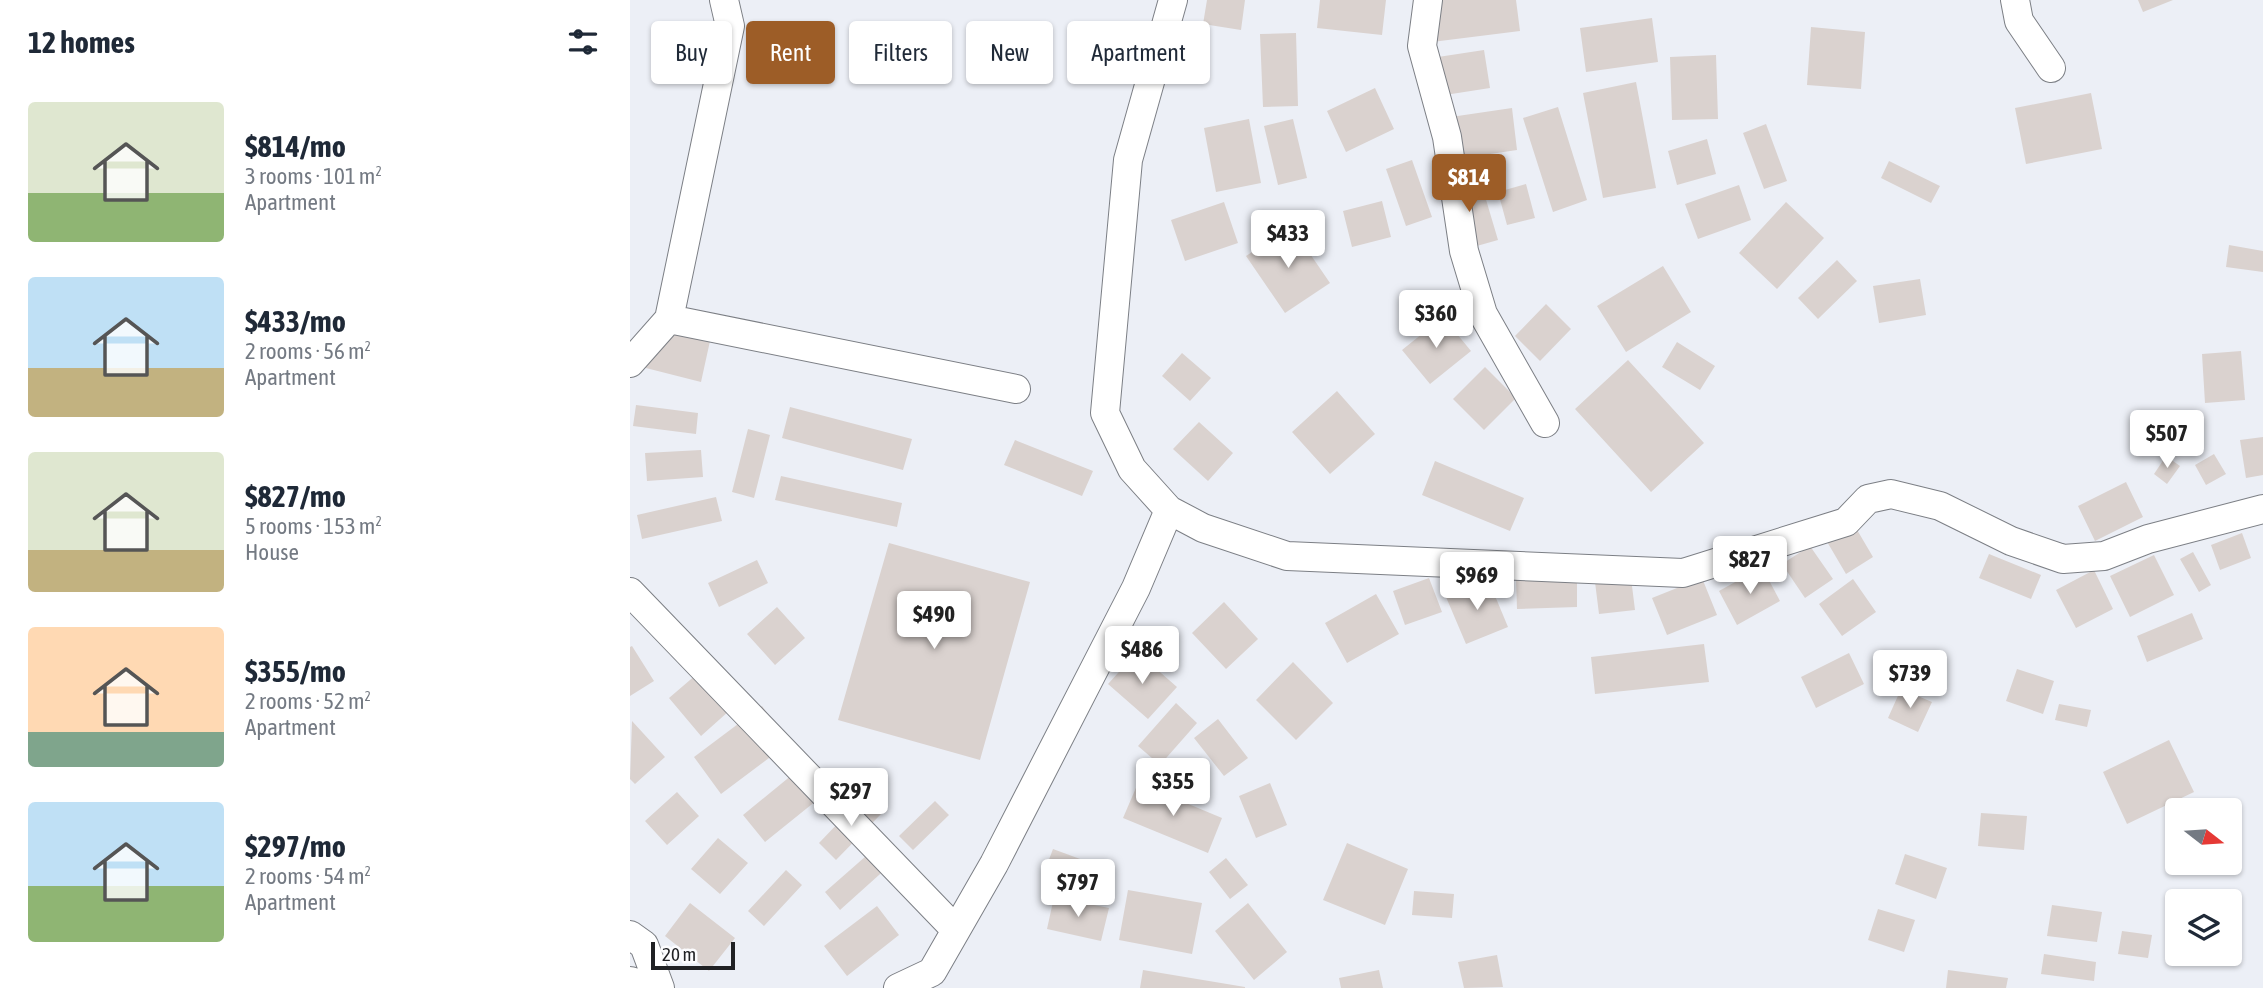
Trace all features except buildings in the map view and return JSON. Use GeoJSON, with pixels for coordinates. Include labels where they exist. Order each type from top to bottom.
{"type":"FeatureCollection","features":[{"type":"Feature","properties":{"kind":"street"},"geometry":{"type":"LineString","coordinates":[[630,363],[669,318],[730,26],[724,0]]}},
{"type":"Feature","properties":{"kind":"street"},"geometry":{"type":"LineString","coordinates":[[1428,0],[1422,46],[1447,137],[1464,251],[1483,314],[1545,423]]}},
{"type":"Feature","properties":{"kind":"street"},"geometry":{"type":"LineString","coordinates":[[2015,0],[2020,21],[2052,68]]}},
{"type":"Feature","properties":{"kind":"street"},"geometry":{"type":"LineString","coordinates":[[1168,3],[1128,160],[1105,413],[1132,469],[1169,510],[1203,528],[1287,556],[1683,573],[1786,544],[1846,522],[1868,499],[1891,494],[1940,506],[2011,541],[2063,559],[2105,556],[2148,539],[2263,509]]}},
{"type":"Feature","properties":{"kind":"street"},"geometry":{"type":"LineString","coordinates":[[669,318],[1016,388]]}},
{"type":"Feature","properties":{"kind":"street"},"geometry":{"type":"LineString","coordinates":[[898,988],[932,972],[954,928],[994,864],[1136,588],[1169,510]]}},
{"type":"Feature","properties":{"kind":"street"},"geometry":{"type":"LineString","coordinates":[[630,592],[954,928]]}},
{"type":"Feature","properties":{"kind":"street"},"geometry":{"type":"LineString","coordinates":[[630,934],[643,945],[660,988]]}},
{"type":"Feature","properties":{"kind":"street"},"geometry":{"type":"LineString","coordinates":[[630,981],[654,988]]}}]}
